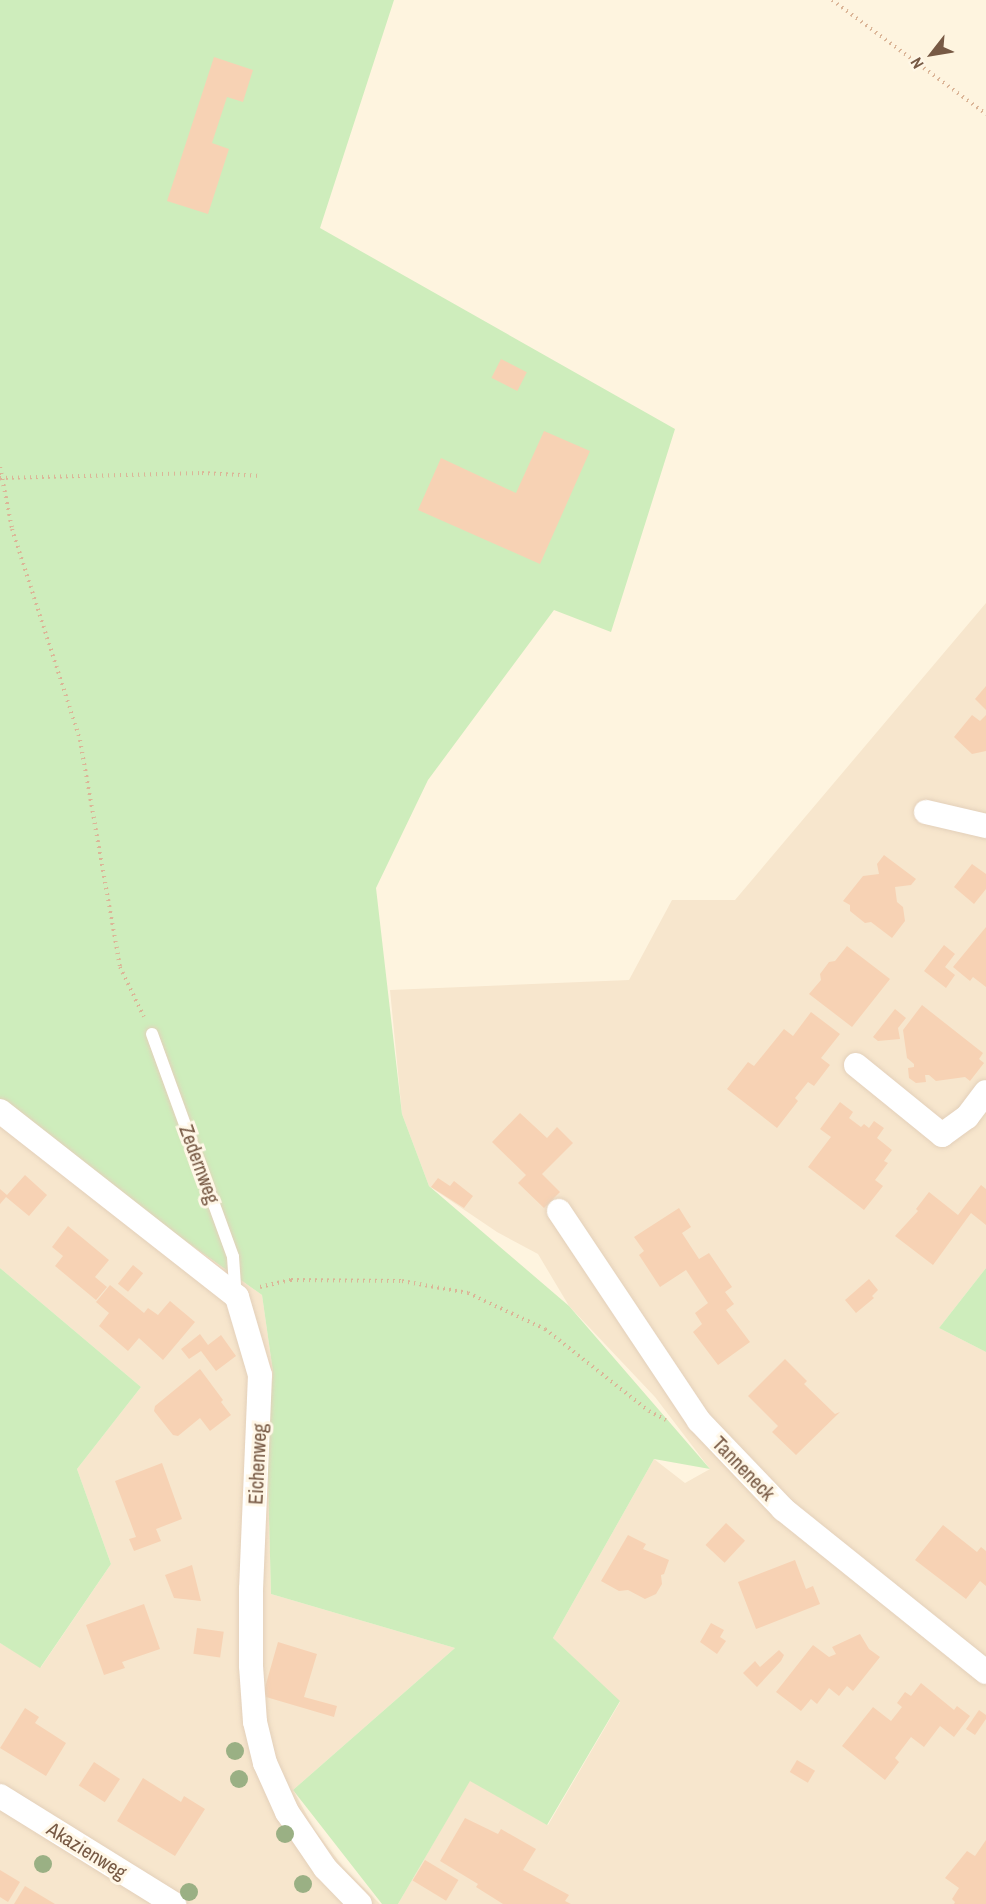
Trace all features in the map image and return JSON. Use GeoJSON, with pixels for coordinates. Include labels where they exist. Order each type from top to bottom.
{"type":"FeatureCollection","features":[{"type":"Feature","properties":{"kind":"street"},"geometry":{"type":"LineString","coordinates":[[926,812],[986,826]]}},
{"type":"Feature","properties":{"kind":"street"},"geometry":{"type":"LineString","coordinates":[[856,1065],[942,1135],[967,1117],[986,1092]]}},
{"type":"Feature","properties":{"kind":"street"},"geometry":{"type":"LineString","coordinates":[[0,1111],[237,1297]]}},
{"type":"Feature","properties":{"kind":"street","name":"Tanneneck"},"geometry":{"type":"LineString","coordinates":[[559,1211],[699,1421],[783,1509],[986,1672]]}},
{"type":"Feature","properties":{"kind":"street","name":"Eichenweg"},"geometry":{"type":"LineString","coordinates":[[237,1297],[260,1375],[251,1589],[251,1666],[255,1722],[265,1763],[286,1812],[325,1868],[360,1904]]}},
{"type":"Feature","properties":{"kind":"street","name":"Akazienweg"},"geometry":{"type":"LineString","coordinates":[[0,1796],[174,1904]]}},
{"type":"Feature","properties":{"kind":"lane","name":"Zedernweg"},"geometry":{"type":"LineString","coordinates":[[152,1034],[233,1257],[237,1297]]}},
{"type":"Feature","properties":{"kind":"path"},"geometry":{"type":"LineString","coordinates":[[831,0],[986,114]]}},
{"type":"Feature","properties":{"kind":"path"},"geometry":{"type":"LineString","coordinates":[[0,467],[12,529],[80,740],[120,967],[152,1034]]}},
{"type":"Feature","properties":{"kind":"path"},"geometry":{"type":"LineString","coordinates":[[2,479],[202,473],[262,476]]}},
{"type":"Feature","properties":{"kind":"path"},"geometry":{"type":"LineString","coordinates":[[237,1297],[254,1289],[291,1281],[402,1281],[468,1293],[545,1329],[649,1411],[669,1421]]}},
{"type":"Feature","properties":{"kind":"shaded area"},"geometry":{"type":"Polygon","coordinates":[[[986,603],[986,1268],[939,1328],[986,1352],[986,1904],[398,1904],[470,1780],[548,1825],[620,1702],[553,1638],[654,1459],[685,1483],[710,1469],[655,1397],[569,1306],[538,1254],[497,1232],[429,1186],[402,1114],[390,990],[629,980],[672,900],[735,900],[986,603]]]}},
{"type":"Feature","properties":{"kind":"shaded area"},"geometry":{"type":"Polygon","coordinates":[[[0,1103],[109,1187],[262,1295],[273,1372],[267,1440],[271,1594],[455,1648],[293,1790],[315,1830],[344,1868],[380,1904],[0,1904],[0,1643],[41,1667],[111,1564],[77,1469],[141,1387],[0,1268],[0,1103]]]}},
{"type":"Feature","properties":{"kind":"green space"},"geometry":{"type":"Polygon","coordinates":[[[0,0],[394,0],[320,228],[675,429],[611,632],[554,610],[428,780],[376,888],[402,1114],[429,1186],[569,1306],[710,1469],[654,1459],[553,1638],[620,1701],[547,1825],[470,1781],[398,1904],[382,1904],[293,1790],[455,1648],[271,1594],[267,1440],[273,1372],[262,1295],[109,1187],[0,1103],[0,0]]]}},
{"type":"Feature","properties":{"kind":"green space"},"geometry":{"type":"Polygon","coordinates":[[[0,1268],[141,1387],[77,1469],[111,1564],[40,1668],[0,1643],[0,1268]]]}},
{"type":"Feature","properties":{"kind":"green space"},"geometry":{"type":"Polygon","coordinates":[[[986,1268],[986,1352],[939,1328],[986,1268]]]}},
{"type":"Feature","properties":{"kind":"building"},"geometry":{"type":"Polygon","coordinates":[[[214,57],[253,70],[243,102],[227,97],[212,143],[229,149],[208,214],[167,201],[214,57]]]}},
{"type":"Feature","properties":{"kind":"building"},"geometry":{"type":"Polygon","coordinates":[[[501,359],[527,372],[517,391],[491,378],[501,359]]]}},
{"type":"Feature","properties":{"kind":"building"},"geometry":{"type":"Polygon","coordinates":[[[544,431],[590,451],[540,564],[418,510],[441,458],[516,493],[544,431]]]}},
{"type":"Feature","properties":{"kind":"building"},"geometry":{"type":"Polygon","coordinates":[[[986,686],[986,710],[975,699],[986,686]]]}},
{"type":"Feature","properties":{"kind":"building"},"geometry":{"type":"Polygon","coordinates":[[[972,715],[980,721],[986,715],[986,751],[972,754],[954,737],[972,715]]]}},
{"type":"Feature","properties":{"kind":"building"},"geometry":{"type":"Polygon","coordinates":[[[884,855],[916,879],[911,885],[895,887],[897,902],[903,907],[905,921],[892,938],[871,922],[865,923],[850,911],[850,905],[843,901],[863,876],[879,874],[877,864],[884,855]]]}},
{"type":"Feature","properties":{"kind":"building"},"geometry":{"type":"Polygon","coordinates":[[[972,864],[986,874],[986,889],[974,904],[954,887],[972,864]]]}},
{"type":"Feature","properties":{"kind":"building"},"geometry":{"type":"Polygon","coordinates":[[[986,927],[986,987],[973,977],[970,981],[953,967],[986,927]]]}},
{"type":"Feature","properties":{"kind":"building"},"geometry":{"type":"Polygon","coordinates":[[[944,945],[955,954],[945,967],[955,975],[946,988],[924,971],[944,945]]]}},
{"type":"Feature","properties":{"kind":"building"},"geometry":{"type":"Polygon","coordinates":[[[847,946],[890,979],[852,1027],[809,994],[821,980],[820,974],[829,962],[835,961],[847,946]]]}},
{"type":"Feature","properties":{"kind":"building"},"geometry":{"type":"Polygon","coordinates":[[[922,1005],[983,1053],[979,1059],[984,1063],[970,1081],[965,1077],[936,1081],[929,1075],[925,1075],[926,1082],[916,1083],[909,1078],[908,1068],[914,1067],[914,1064],[907,1058],[903,1030],[922,1005]]]}},
{"type":"Feature","properties":{"kind":"building"},"geometry":{"type":"Polygon","coordinates":[[[895,1009],[906,1018],[898,1028],[900,1039],[878,1041],[873,1037],[895,1009]]]}},
{"type":"Feature","properties":{"kind":"building"},"geometry":{"type":"Polygon","coordinates":[[[811,1012],[840,1034],[821,1058],[830,1065],[814,1086],[808,1082],[795,1098],[798,1101],[777,1128],[727,1089],[748,1062],[754,1066],[784,1029],[793,1036],[811,1012]]]}},
{"type":"Feature","properties":{"kind":"building"},"geometry":{"type":"Polygon","coordinates":[[[840,1102],[853,1112],[849,1118],[861,1127],[864,1124],[869,1128],[874,1121],[884,1128],[877,1138],[892,1150],[884,1161],[888,1163],[875,1180],[883,1186],[864,1210],[808,1167],[831,1137],[820,1129],[840,1102]]]}},
{"type":"Feature","properties":{"kind":"building"},"geometry":{"type":"Polygon","coordinates":[[[520,1113],[547,1138],[557,1127],[573,1143],[542,1174],[560,1192],[544,1208],[518,1183],[526,1175],[492,1142],[520,1113]]]}},
{"type":"Feature","properties":{"kind":"building"},"geometry":{"type":"Polygon","coordinates":[[[25,1175],[47,1195],[29,1216],[6,1197],[0,1204],[0,1189],[7,1195],[25,1175]]]}},
{"type":"Feature","properties":{"kind":"building"},"geometry":{"type":"Polygon","coordinates":[[[438,1178],[450,1186],[454,1181],[473,1196],[464,1208],[431,1187],[438,1178]]]}},
{"type":"Feature","properties":{"kind":"building"},"geometry":{"type":"Polygon","coordinates":[[[981,1185],[986,1189],[986,1225],[971,1213],[933,1265],[895,1236],[918,1211],[916,1209],[929,1192],[958,1215],[981,1185]]]}},
{"type":"Feature","properties":{"kind":"building"},"geometry":{"type":"Polygon","coordinates":[[[679,1208],[691,1227],[682,1233],[699,1259],[709,1253],[732,1287],[725,1292],[734,1304],[726,1310],[750,1342],[718,1365],[693,1332],[702,1324],[695,1313],[708,1303],[686,1270],[660,1287],[639,1255],[644,1251],[634,1237],[679,1208]]]}},
{"type":"Feature","properties":{"kind":"building"},"geometry":{"type":"Polygon","coordinates":[[[68,1226],[109,1260],[95,1277],[107,1287],[96,1300],[55,1266],[63,1256],[52,1247],[68,1226]]]}},
{"type":"Feature","properties":{"kind":"building"},"geometry":{"type":"Polygon","coordinates":[[[133,1265],[143,1273],[128,1292],[118,1284],[133,1265]]]}},
{"type":"Feature","properties":{"kind":"building"},"geometry":{"type":"Polygon","coordinates":[[[869,1279],[878,1290],[872,1296],[874,1298],[856,1313],[845,1300],[869,1279]]]}},
{"type":"Feature","properties":{"kind":"building"},"geometry":{"type":"Polygon","coordinates":[[[110,1285],[144,1313],[148,1308],[158,1315],[170,1301],[195,1322],[163,1360],[139,1338],[128,1351],[99,1326],[109,1313],[96,1302],[110,1285]]]}},
{"type":"Feature","properties":{"kind":"building"},"geometry":{"type":"Polygon","coordinates":[[[200,1334],[208,1345],[221,1335],[236,1356],[216,1371],[201,1351],[189,1359],[181,1349],[200,1334]]]}},
{"type":"Feature","properties":{"kind":"building"},"geometry":{"type":"Polygon","coordinates":[[[785,1359],[807,1381],[804,1384],[835,1414],[840,1412],[796,1455],[772,1432],[778,1426],[748,1396],[785,1359]]]}},
{"type":"Feature","properties":{"kind":"building"},"geometry":{"type":"Polygon","coordinates":[[[200,1369],[231,1415],[210,1431],[200,1418],[178,1436],[173,1435],[154,1411],[155,1406],[200,1369]]]}},
{"type":"Feature","properties":{"kind":"building"},"geometry":{"type":"Polygon","coordinates":[[[162,1463],[182,1519],[156,1529],[161,1541],[134,1551],[129,1539],[136,1537],[115,1481],[162,1463]]]}},
{"type":"Feature","properties":{"kind":"building"},"geometry":{"type":"Polygon","coordinates":[[[726,1523],[745,1541],[725,1563],[706,1545],[726,1523]]]}},
{"type":"Feature","properties":{"kind":"building"},"geometry":{"type":"Polygon","coordinates":[[[943,1525],[977,1552],[981,1547],[986,1551],[986,1586],[980,1581],[966,1599],[915,1560],[943,1525]]]}},
{"type":"Feature","properties":{"kind":"building"},"geometry":{"type":"Polygon","coordinates":[[[628,1535],[646,1544],[643,1549],[669,1560],[664,1574],[661,1575],[662,1584],[656,1594],[645,1599],[628,1590],[619,1591],[601,1581],[628,1535]]]}},
{"type":"Feature","properties":{"kind":"building"},"geometry":{"type":"Polygon","coordinates":[[[795,1560],[806,1589],[813,1586],[820,1604],[756,1629],[738,1582],[795,1560]]]}},
{"type":"Feature","properties":{"kind":"building"},"geometry":{"type":"Polygon","coordinates":[[[192,1565],[201,1601],[174,1598],[165,1575],[192,1565]]]}},
{"type":"Feature","properties":{"kind":"building"},"geometry":{"type":"Polygon","coordinates":[[[144,1604],[160,1649],[122,1662],[125,1668],[104,1675],[86,1625],[144,1604]]]}},
{"type":"Feature","properties":{"kind":"building"},"geometry":{"type":"Polygon","coordinates":[[[711,1623],[724,1630],[720,1637],[726,1641],[717,1654],[700,1642],[711,1623]]]}},
{"type":"Feature","properties":{"kind":"building"},"geometry":{"type":"Polygon","coordinates":[[[197,1628],[224,1632],[220,1658],[193,1654],[197,1628]]]}},
{"type":"Feature","properties":{"kind":"building"},"geometry":{"type":"Polygon","coordinates":[[[860,1634],[869,1649],[880,1657],[853,1691],[847,1686],[839,1696],[829,1688],[817,1704],[811,1699],[801,1711],[776,1692],[813,1645],[829,1657],[836,1654],[832,1647],[860,1634]]]}},
{"type":"Feature","properties":{"kind":"building"},"geometry":{"type":"Polygon","coordinates":[[[278,1642],[317,1654],[304,1697],[337,1706],[334,1717],[266,1697],[264,1691],[278,1642]]]}},
{"type":"Feature","properties":{"kind":"building"},"geometry":{"type":"Polygon","coordinates":[[[779,1650],[784,1655],[781,1661],[757,1687],[743,1673],[755,1661],[760,1667],[779,1650]]]}},
{"type":"Feature","properties":{"kind":"building"},"geometry":{"type":"Polygon","coordinates":[[[921,1683],[954,1710],[957,1706],[970,1716],[954,1737],[940,1726],[924,1747],[911,1737],[895,1758],[899,1762],[885,1780],[842,1746],[873,1707],[891,1721],[902,1707],[897,1703],[905,1692],[911,1696],[921,1683]]]}},
{"type":"Feature","properties":{"kind":"building"},"geometry":{"type":"Polygon","coordinates":[[[25,1708],[39,1717],[35,1723],[66,1743],[46,1776],[0,1748],[25,1708]]]}},
{"type":"Feature","properties":{"kind":"building"},"geometry":{"type":"Polygon","coordinates":[[[979,1710],[986,1715],[986,1719],[975,1735],[966,1729],[979,1710]]]}},
{"type":"Feature","properties":{"kind":"building"},"geometry":{"type":"Polygon","coordinates":[[[797,1760],[815,1771],[808,1783],[790,1772],[797,1760]]]}},
{"type":"Feature","properties":{"kind":"building"},"geometry":{"type":"Polygon","coordinates":[[[94,1762],[120,1779],[105,1802],[79,1785],[94,1762]]]}},
{"type":"Feature","properties":{"kind":"building"},"geometry":{"type":"Polygon","coordinates":[[[143,1778],[181,1802],[184,1796],[205,1809],[175,1856],[117,1821],[143,1778]]]}},
{"type":"Feature","properties":{"kind":"building"},"geometry":{"type":"Polygon","coordinates":[[[465,1818],[498,1834],[501,1829],[536,1849],[523,1870],[569,1895],[565,1901],[571,1904],[503,1904],[476,1887],[478,1884],[440,1861],[465,1818]]]}},
{"type":"Feature","properties":{"kind":"building"},"geometry":{"type":"Polygon","coordinates":[[[986,1840],[986,1904],[954,1904],[952,1899],[959,1888],[945,1878],[967,1851],[975,1856],[986,1840]]]}},
{"type":"Feature","properties":{"kind":"building"},"geometry":{"type":"Polygon","coordinates":[[[425,1860],[458,1880],[446,1901],[413,1881],[425,1860]]]}},
{"type":"Feature","properties":{"kind":"building"},"geometry":{"type":"Polygon","coordinates":[[[0,1870],[20,1882],[8,1902],[0,1897],[0,1870]]]}},
{"type":"Feature","properties":{"kind":"building"},"geometry":{"type":"Polygon","coordinates":[[[25,1886],[55,1904],[14,1904],[25,1886]]]}}]}
